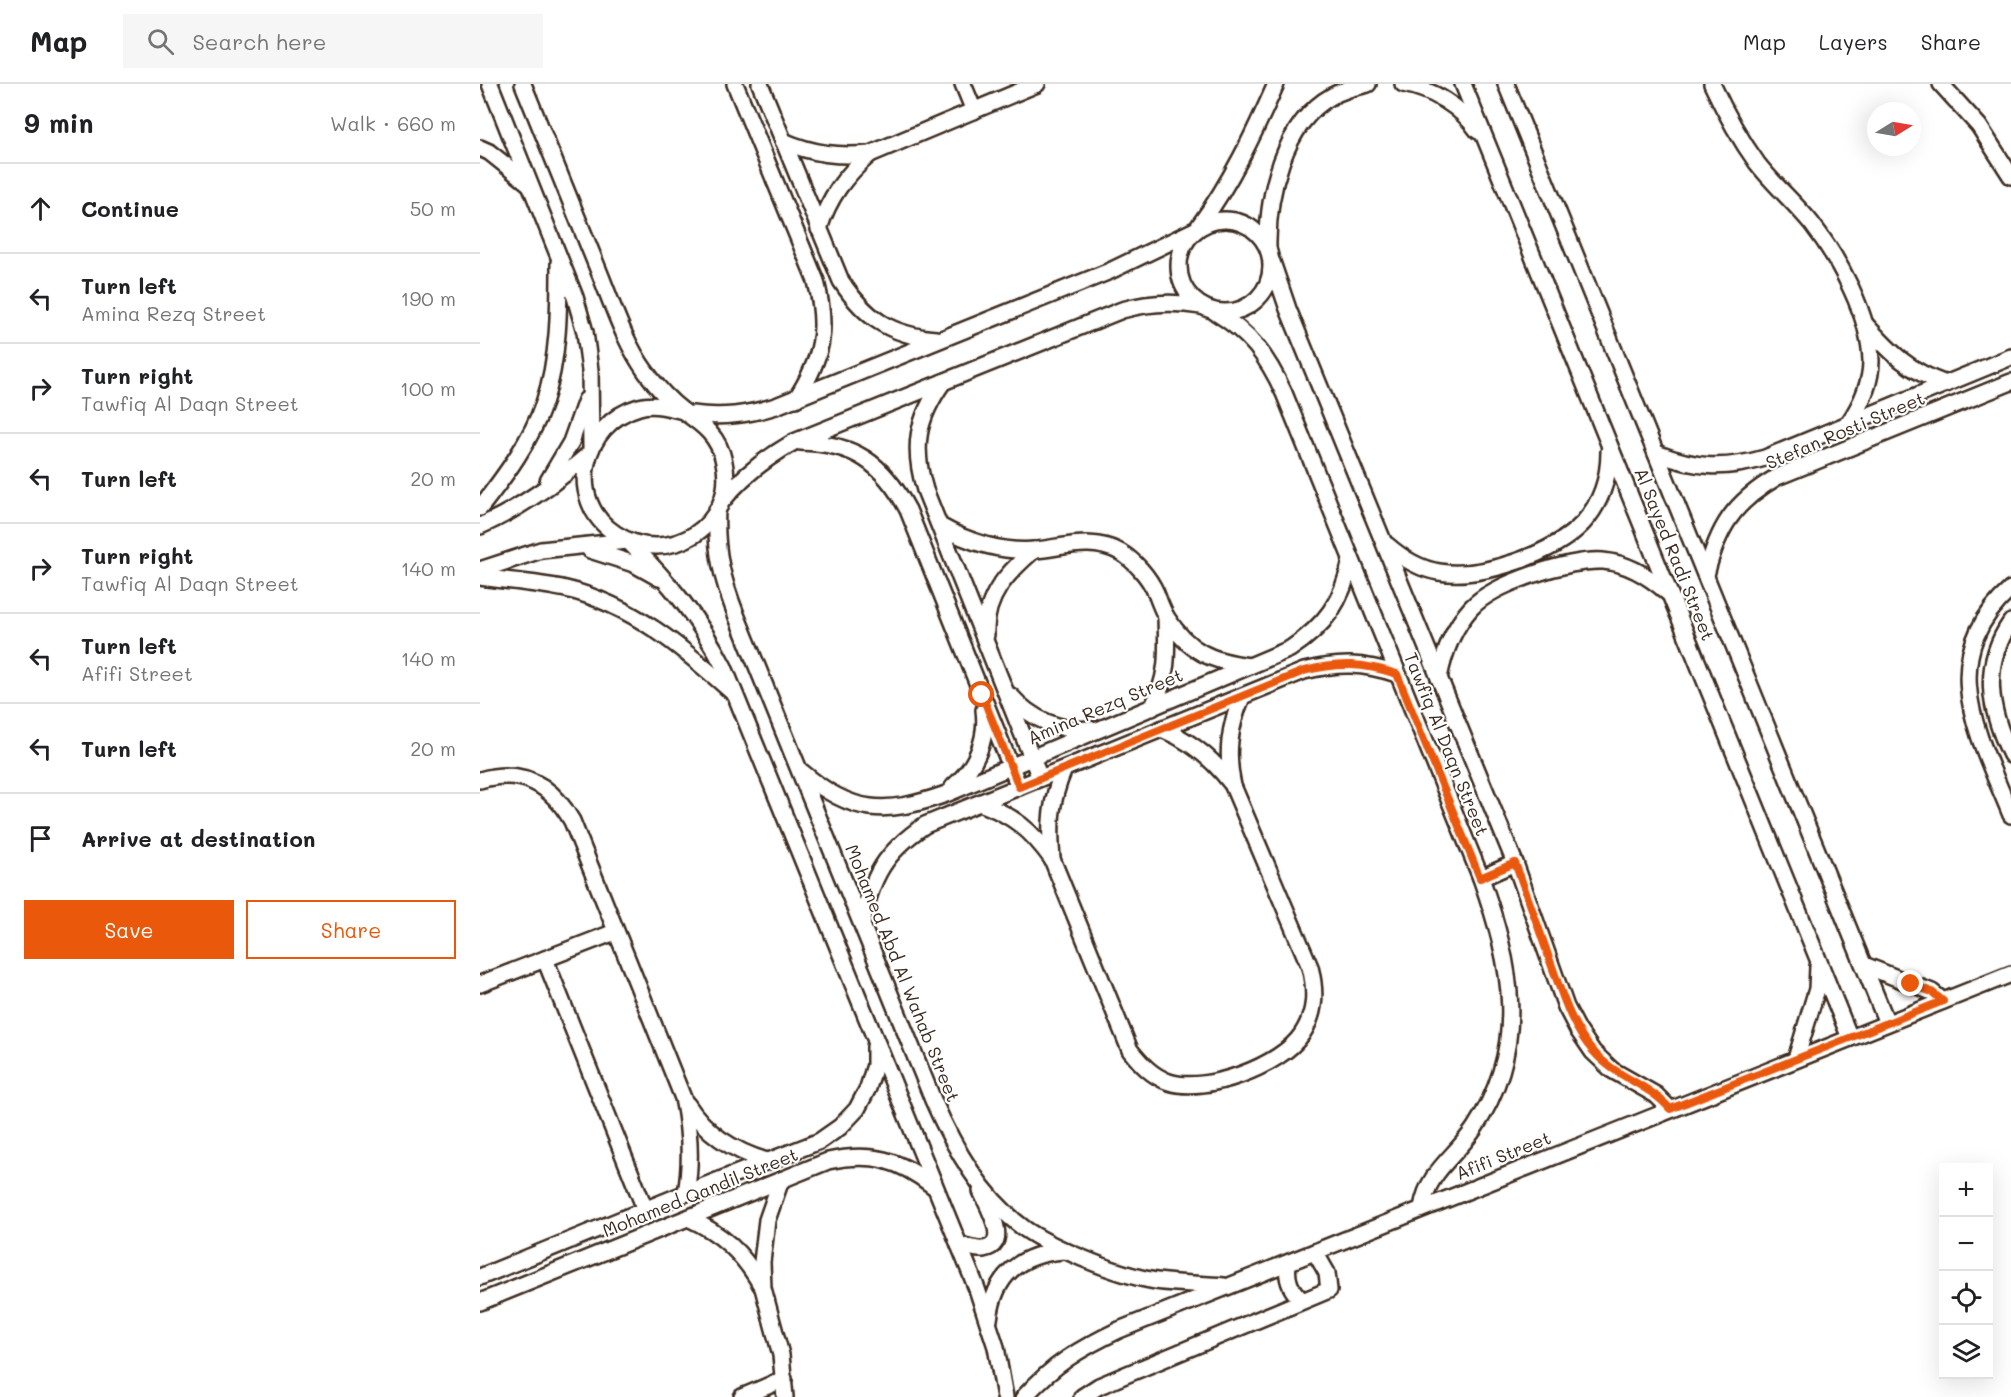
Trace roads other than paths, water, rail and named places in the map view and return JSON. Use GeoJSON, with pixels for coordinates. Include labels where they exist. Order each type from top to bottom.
{"type":"FeatureCollection","features":[{"type":"Feature","properties":{"kind":"street"},"geometry":{"type":"LineString","coordinates":[[490,84],[576,297],[585,332],[590,385],[589,451],[585,475],[587,496],[596,515],[609,530],[629,542],[675,589],[710,639],[724,667],[989,1322],[1005,1397]]}},
{"type":"Feature","properties":{"kind":"street"},"geometry":{"type":"LineString","coordinates":[[523,84],[626,336],[640,364],[659,390],[706,427],[718,443],[725,462],[726,482],[719,506]]}},
{"type":"Feature","properties":{"kind":"street"},"geometry":{"type":"LineString","coordinates":[[735,84],[816,281],[822,305],[824,329],[819,354],[810,377],[796,399]]}},
{"type":"Feature","properties":{"kind":"street"},"geometry":{"type":"LineString","coordinates":[[760,84],[840,281],[854,301],[871,318],[892,330],[915,337],[939,339]]}},
{"type":"Feature","properties":{"kind":"street"},"geometry":{"type":"LineString","coordinates":[[963,84],[974,111]]}},
{"type":"Feature","properties":{"kind":"street"},"geometry":{"type":"LineString","coordinates":[[783,141],[804,150],[826,155],[870,154],[1037,84]]}},
{"type":"Feature","properties":{"kind":"street"},"geometry":{"type":"LineString","coordinates":[[1208,309],[1190,297],[1182,284],[1179,270],[1180,255],[1185,241],[1228,184],[1276,84]]}},
{"type":"Feature","properties":{"kind":"street"},"geometry":{"type":"LineString","coordinates":[[480,570],[542,550],[629,542],[650,547],[670,546],[689,539],[697,533],[705,526],[736,484],[754,467],[794,442],[1141,304],[1182,303],[1229,313],[1244,309],[1256,301],[1268,283],[1269,215],[1275,183],[1295,133],[1311,112],[1332,96],[1348,88],[1368,84]]}},
{"type":"Feature","properties":{"kind":"street"},"geometry":{"type":"LineString","coordinates":[[1403,84],[1432,93],[1454,107],[1473,124],[1488,146]]}},
{"type":"Feature","properties":{"kind":"street","name":"Al Sayed Radi Street"},"geometry":{"type":"LineString","coordinates":[[1463,84],[1850,1038]]}},
{"type":"Feature","properties":{"kind":"street","name":"Al Sayed Radi Street"},"geometry":{"type":"LineString","coordinates":[[1506,84],[1887,1023]]}},
{"type":"Feature","properties":{"kind":"street"},"geometry":{"type":"LineString","coordinates":[[1712,84],[1740,138],[1758,164],[1825,242],[1847,282],[1866,325],[1871,360],[1870,377],[1858,410],[1848,424]]}},
{"type":"Feature","properties":{"kind":"street"},"geometry":{"type":"LineString","coordinates":[[1941,84],[1979,126],[2011,176]]}},
{"type":"Feature","properties":{"kind":"street"},"geometry":{"type":"LineString","coordinates":[[480,148],[509,167],[531,186]]}},
{"type":"Feature","properties":{"kind":"street"},"geometry":{"type":"LineString","coordinates":[[819,229],[826,207],[838,186],[870,154]]}},
{"type":"Feature","properties":{"kind":"street"},"geometry":{"type":"LineString","coordinates":[[480,526],[540,493],[589,451],[603,428],[620,415],[640,407],[662,406],[711,417],[734,416],[796,399],[1110,271],[1210,222],[1223,219],[1250,226],[1261,236],[1270,255]]}},
{"type":"Feature","properties":{"kind":"street"},"geometry":{"type":"LineString","coordinates":[[480,508],[531,433],[544,403],[552,372],[559,307],[558,253]]}},
{"type":"Feature","properties":{"kind":"street","name":"Tawfiq Al Daqn Street"},"geometry":{"type":"LineString","coordinates":[[1270,255],[1288,309],[1515,863],[1566,1006],[1593,1052],[1612,1070],[1656,1095],[1670,1109]]}},
{"type":"Feature","properties":{"kind":"street","name":"Tawfiq Al Daqn Street"},"geometry":{"type":"LineString","coordinates":[[1208,309],[1233,323],[1250,337],[1275,373],[1495,917],[1509,979],[1511,1010],[1508,1041],[1501,1072],[1489,1102],[1473,1130],[1432,1179],[1422,1208]]}},
{"type":"Feature","properties":{"kind":"street"},"geometry":{"type":"LineString","coordinates":[[1866,325],[1903,363],[1923,375],[1946,384]]}},
{"type":"Feature","properties":{"kind":"street","name":"Stefan Rosti Street"},"geometry":{"type":"LineString","coordinates":[[1656,453],[1698,466],[1743,465],[2011,357]]}},
{"type":"Feature","properties":{"kind":"street"},"geometry":{"type":"LineString","coordinates":[[943,381],[930,400],[921,422],[917,445],[918,468],[1040,778]]}},
{"type":"Feature","properties":{"kind":"street","name":"Stefan Rosti Street"},"geometry":{"type":"LineString","coordinates":[[1706,575],[1712,550],[1722,527],[1737,507],[1756,490],[1777,477],[2011,382]]}},
{"type":"Feature","properties":{"kind":"street"},"geometry":{"type":"LineString","coordinates":[[540,493],[571,442],[590,385]]}},
{"type":"Feature","properties":{"kind":"street"},"geometry":{"type":"LineString","coordinates":[[794,442],[841,447],[862,457],[881,471],[897,489],[908,510],[1019,787]]}},
{"type":"Feature","properties":{"kind":"street"},"geometry":{"type":"LineString","coordinates":[[1383,541],[1399,555],[1418,566],[1437,572],[1459,574],[1481,571],[1524,558],[1564,537],[1582,524],[1595,506],[1605,486],[1609,464],[1608,442]]}},
{"type":"Feature","properties":{"kind":"street","name":"Mohamed Abd Al Wahab Street"},"geometry":{"type":"LineString","coordinates":[[719,506],[716,537],[719,565],[727,591],[948,1133],[974,1175],[1004,1211],[1018,1223],[1064,1251],[1126,1275],[1156,1281],[1227,1287]]}},
{"type":"Feature","properties":{"kind":"street"},"geometry":{"type":"LineString","coordinates":[[940,526],[959,537],[983,545],[1034,550],[1071,543],[1098,544],[1120,552],[1139,567],[1154,589],[1166,617],[1190,645],[1208,657],[1224,663],[1250,666]]}},
{"type":"Feature","properties":{"kind":"street"},"geometry":{"type":"LineString","coordinates":[[566,547],[612,556],[634,564],[675,589]]}},
{"type":"Feature","properties":{"kind":"street"},"geometry":{"type":"LineString","coordinates":[[987,645],[986,623],[991,601],[1001,582],[1034,550]]}},
{"type":"Feature","properties":{"kind":"street","name":"Amina Rezq Street"},"geometry":{"type":"LineString","coordinates":[[800,770],[821,789],[846,801],[874,808],[902,807],[946,794],[1290,650],[1309,637],[1325,621],[1337,603],[1346,582],[1351,560]]}},
{"type":"Feature","properties":{"kind":"street"},"geometry":{"type":"LineString","coordinates":[[1439,678],[1443,657],[1451,637],[1473,606],[1502,587],[1527,578],[1581,562],[1604,561],[1629,567],[1644,575],[1671,596]]}},
{"type":"Feature","properties":{"kind":"street"},"geometry":{"type":"LineString","coordinates":[[480,577],[566,590],[600,600],[631,614],[690,654],[736,696]]}},
{"type":"Feature","properties":{"kind":"street"},"geometry":{"type":"LineString","coordinates":[[2011,590],[1998,601],[1983,621],[1973,644],[1968,669],[1968,694],[1973,718],[2011,815]]}},
{"type":"Feature","properties":{"kind":"street"},"geometry":{"type":"LineString","coordinates":[[1152,708],[1162,685],[1167,661],[1166,617]]}},
{"type":"Feature","properties":{"kind":"street"},"geometry":{"type":"LineString","coordinates":[[2011,622],[2001,636],[1990,677],[1998,723],[2011,755]]}},
{"type":"Feature","properties":{"kind":"street"},"geometry":{"type":"LineString","coordinates":[[862,924],[875,877],[888,856],[905,839],[925,825],[1304,671],[1327,665],[1351,664],[1375,667],[1397,674]]}},
{"type":"Feature","properties":{"kind":"street"},"geometry":{"type":"LineString","coordinates":[[1004,688],[1019,705],[1048,723],[1080,730],[1102,728]]}},
{"type":"Feature","properties":{"kind":"street"},"geometry":{"type":"LineString","coordinates":[[946,794],[963,779],[976,760],[984,738],[985,716],[982,695]]}},
{"type":"Feature","properties":{"kind":"street"},"geometry":{"type":"LineString","coordinates":[[981,803],[1021,824],[1038,839],[1052,859],[1130,1050],[1140,1063],[1153,1074],[1168,1082],[1184,1085],[1201,1085],[1248,1071],[1290,1047],[1302,1034],[1312,1010],[1314,984],[1310,967],[1233,786],[1228,749],[1230,731],[1242,697]]}},
{"type":"Feature","properties":{"kind":"street"},"geometry":{"type":"LineString","coordinates":[[1162,729],[1195,745],[1209,757],[1233,786]]}},
{"type":"Feature","properties":{"kind":"street"},"geometry":{"type":"LineString","coordinates":[[1052,859],[1051,811],[1064,769]]}},
{"type":"Feature","properties":{"kind":"street"},"geometry":{"type":"LineString","coordinates":[[480,780],[494,776],[513,776],[532,781],[549,790],[562,804],[572,821],[683,1098],[691,1155],[686,1192]]}},
{"type":"Feature","properties":{"kind":"street"},"geometry":{"type":"LineString","coordinates":[[1480,878],[1515,863]]}},
{"type":"Feature","properties":{"kind":"street"},"geometry":{"type":"LineString","coordinates":[[480,984],[615,932]]}},
{"type":"Feature","properties":{"kind":"street"},"geometry":{"type":"LineString","coordinates":[[546,959],[645,1209]]}},
{"type":"Feature","properties":{"kind":"street"},"geometry":{"type":"LineString","coordinates":[[1796,1059],[1817,989],[1819,960]]}},
{"type":"Feature","properties":{"kind":"street"},"geometry":{"type":"LineString","coordinates":[[1864,965],[1932,992],[1943,1001]]}},
{"type":"Feature","properties":{"kind":"street","name":"Afifi Street"},"geometry":{"type":"LineString","coordinates":[[1024,1397],[1043,1376],[1066,1358],[1090,1344],[1422,1208],[2011,974]]}},
{"type":"Feature","properties":{"kind":"street","name":"Mohamed Qandil Street"},"geometry":{"type":"LineString","coordinates":[[480,1277],[686,1192],[820,1141],[840,1127],[857,1109],[868,1088],[875,1065],[875,1040]]}},
{"type":"Feature","properties":{"kind":"street"},"geometry":{"type":"LineString","coordinates":[[683,1098],[705,1127],[719,1139],[750,1156],[768,1161]]}},
{"type":"Feature","properties":{"kind":"street","name":"Mohamed Qandil Street"},"geometry":{"type":"LineString","coordinates":[[481,1299],[828,1161],[851,1156],[874,1157],[896,1162],[935,1187]]}},
{"type":"Feature","properties":{"kind":"street"},"geometry":{"type":"LineString","coordinates":[[959,1245],[982,1249],[995,1242],[998,1234],[974,1175]]}},
{"type":"Feature","properties":{"kind":"street"},"geometry":{"type":"LineString","coordinates":[[781,1180],[767,1220],[762,1262],[763,1288],[781,1355],[785,1397]]}},
{"type":"Feature","properties":{"kind":"street"},"geometry":{"type":"LineString","coordinates":[[688,1218],[723,1237],[738,1250],[751,1266],[763,1288]]}},
{"type":"Feature","properties":{"kind":"street"},"geometry":{"type":"LineString","coordinates":[[989,1322],[991,1303],[998,1285],[1010,1270],[1026,1258],[1045,1252],[1064,1251]]}},
{"type":"Feature","properties":{"kind":"street"},"geometry":{"type":"LineString","coordinates":[[1082,1397],[1099,1386],[1329,1290],[1327,1273],[1315,1252]]}},
{"type":"Feature","properties":{"kind":"street"},"geometry":{"type":"LineString","coordinates":[[1288,1264],[1288,1280],[1296,1295],[1302,1300]]}},
{"type":"Feature","properties":{"kind":"street"},"geometry":{"type":"LineString","coordinates":[[742,1397],[784,1378]]}}]}
